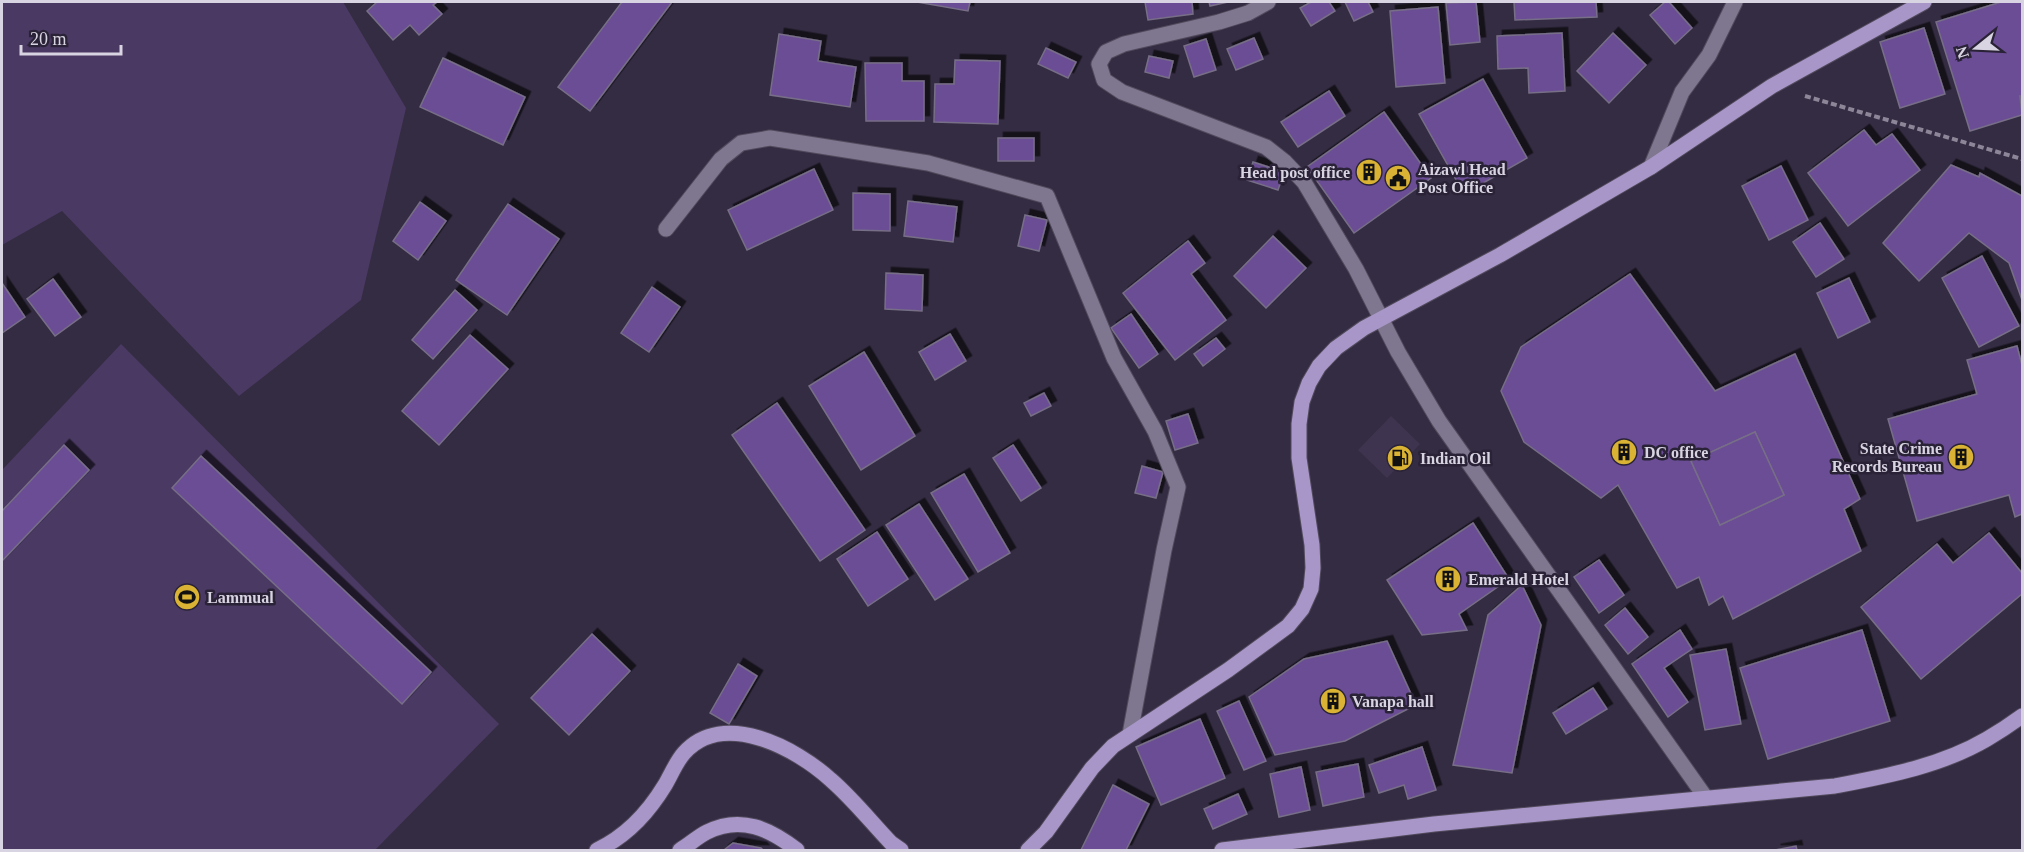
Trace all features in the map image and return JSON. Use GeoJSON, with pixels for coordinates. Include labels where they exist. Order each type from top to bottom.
{"type":"FeatureCollection","features":[{"type":"Feature","properties":{"kind":"main road"},"geometry":{"type":"LineString","coordinates":[[1028,850],[1046,832],[1092,768],[1113,746],[1288,626],[1302,609],[1311,589],[1313,568],[1312,545],[1299,458],[1299,424],[1302,402],[1309,383],[1319,366],[1336,348],[1381,319],[1500,255],[1651,167],[1772,86],[1924,2]]}},
{"type":"Feature","properties":{"kind":"main road"},"geometry":{"type":"LineString","coordinates":[[1222,850],[1434,824],[1835,786],[1944,759],[1986,740],[2022,716]]}},
{"type":"Feature","properties":{"kind":"main road"},"geometry":{"type":"LineString","coordinates":[[597,850],[612,843],[633,826],[653,805],[683,754],[701,740],[724,733],[746,734],[776,744],[803,760],[831,779],[891,843],[901,850]]}},
{"type":"Feature","properties":{"kind":"main road"},"geometry":{"type":"LineString","coordinates":[[680,850],[707,832],[728,826],[751,825],[777,835],[796,850]]}},
{"type":"Feature","properties":{"kind":"street"},"geometry":{"type":"LineString","coordinates":[[1268,2],[1248,13],[1219,22],[1124,44],[1106,52],[1099,64],[1104,80],[1122,92],[1266,147],[1285,162],[1304,182],[1356,268],[1416,384],[1439,421],[1707,798]]}},
{"type":"Feature","properties":{"kind":"street"},"geometry":{"type":"LineString","coordinates":[[1651,167],[1682,92],[1709,54],[1735,2]]}},
{"type":"Feature","properties":{"kind":"street"},"geometry":{"type":"LineString","coordinates":[[666,229],[721,159],[741,143],[770,138],[928,163],[1047,196],[1114,358],[1155,431],[1178,487],[1130,734]]}},
{"type":"Feature","properties":{"kind":"path"},"geometry":{"type":"LineString","coordinates":[[1772,86],[2022,159]]}},
{"type":"Feature","properties":{"kind":"shaded area"},"geometry":{"type":"Polygon","coordinates":[[[2,2],[343,2],[406,108],[361,300],[239,396],[62,211],[2,245],[2,2]]]}},
{"type":"Feature","properties":{"kind":"shaded area","name":"Lammual"},"geometry":{"type":"Polygon","coordinates":[[[121,344],[499,724],[375,850],[2,850],[2,470],[121,344]]]}},
{"type":"Feature","properties":{"kind":"shaded area"},"geometry":{"type":"Polygon","coordinates":[[[1391,416],[1420,444],[1387,478],[1358,450],[1391,416]]]}},
{"type":"Feature","properties":{"kind":"building"},"geometry":{"type":"Polygon","coordinates":[[[377,2],[437,2],[433,5],[442,14],[419,35],[410,25],[393,40],[367,11],[377,2]]]}},
{"type":"Feature","properties":{"kind":"building"},"geometry":{"type":"Polygon","coordinates":[[[622,2],[672,2],[590,111],[558,87],[622,2]]]}},
{"type":"Feature","properties":{"kind":"building"},"geometry":{"type":"Polygon","coordinates":[[[917,2],[970,2],[968,11],[917,2]]]}},
{"type":"Feature","properties":{"kind":"building"},"geometry":{"type":"Polygon","coordinates":[[[1145,2],[1192,2],[1193,14],[1148,20],[1145,2]]]}},
{"type":"Feature","properties":{"kind":"building"},"geometry":{"type":"Polygon","coordinates":[[[1209,2],[1228,2],[1210,6],[1209,2]]]}},
{"type":"Feature","properties":{"kind":"building"},"geometry":{"type":"Polygon","coordinates":[[[1311,2],[1329,2],[1335,11],[1311,26],[1300,8],[1311,2]]]}},
{"type":"Feature","properties":{"kind":"building"},"geometry":{"type":"Polygon","coordinates":[[[1345,2],[1368,2],[1373,12],[1354,21],[1345,2]]]}},
{"type":"Feature","properties":{"kind":"building"},"geometry":{"type":"Polygon","coordinates":[[[1476,2],[1480,42],[1450,45],[1446,3],[1476,2]]]}},
{"type":"Feature","properties":{"kind":"building"},"geometry":{"type":"Polygon","coordinates":[[[1514,2],[1596,2],[1597,17],[1515,20],[1514,2]]]}},
{"type":"Feature","properties":{"kind":"building"},"geometry":{"type":"Polygon","coordinates":[[[1665,2],[1669,2],[1692,28],[1675,44],[1650,15],[1665,2]]]}},
{"type":"Feature","properties":{"kind":"building"},"geometry":{"type":"Polygon","coordinates":[[[2001,2],[2022,2],[2022,96],[2020,96],[2022,115],[1970,131],[1936,22],[2001,2]]]}},
{"type":"Feature","properties":{"kind":"building"},"geometry":{"type":"Polygon","coordinates":[[[1438,7],[1445,83],[1396,87],[1390,11],[1438,7]]]}},
{"type":"Feature","properties":{"kind":"building"},"geometry":{"type":"Polygon","coordinates":[[[1924,28],[1945,94],[1900,108],[1880,42],[1924,28]]]}},
{"type":"Feature","properties":{"kind":"building"},"geometry":{"type":"Polygon","coordinates":[[[1562,33],[1565,91],[1529,93],[1528,68],[1498,69],[1497,36],[1562,33]]]}},
{"type":"Feature","properties":{"kind":"building"},"geometry":{"type":"Polygon","coordinates":[[[1613,33],[1646,65],[1609,103],[1577,71],[1613,33]]]}},
{"type":"Feature","properties":{"kind":"building"},"geometry":{"type":"Polygon","coordinates":[[[779,34],[821,41],[818,61],[856,67],[850,107],[770,95],[779,34]]]}},
{"type":"Feature","properties":{"kind":"building"},"geometry":{"type":"Polygon","coordinates":[[[1254,38],[1263,59],[1236,70],[1227,49],[1254,38]]]}},
{"type":"Feature","properties":{"kind":"building"},"geometry":{"type":"Polygon","coordinates":[[[1206,39],[1216,70],[1194,77],[1184,46],[1206,39]]]}},
{"type":"Feature","properties":{"kind":"building"},"geometry":{"type":"Polygon","coordinates":[[[1046,48],[1076,62],[1068,78],[1038,64],[1046,48]]]}},
{"type":"Feature","properties":{"kind":"building"},"geometry":{"type":"Polygon","coordinates":[[[1149,56],[1173,61],[1169,78],[1145,72],[1149,56]]]}},
{"type":"Feature","properties":{"kind":"building"},"geometry":{"type":"Polygon","coordinates":[[[443,58],[525,97],[503,145],[420,107],[443,58]]]}},
{"type":"Feature","properties":{"kind":"building"},"geometry":{"type":"Polygon","coordinates":[[[955,60],[1000,61],[998,124],[934,122],[935,84],[954,84],[955,60]]]}},
{"type":"Feature","properties":{"kind":"building"},"geometry":{"type":"Polygon","coordinates":[[[865,63],[902,63],[902,81],[924,81],[924,121],[866,121],[865,63]]]}},
{"type":"Feature","properties":{"kind":"building"},"geometry":{"type":"Polygon","coordinates":[[[1483,79],[1527,158],[1464,194],[1419,114],[1483,79]]]}},
{"type":"Feature","properties":{"kind":"building"},"geometry":{"type":"Polygon","coordinates":[[[1329,91],[1345,116],[1298,147],[1281,122],[1329,91]]]}},
{"type":"Feature","properties":{"kind":"building","name":"Head post office"},"geometry":{"type":"Polygon","coordinates":[[[1384,112],[1431,178],[1354,233],[1307,167],[1384,112]]]}},
{"type":"Feature","properties":{"kind":"building"},"geometry":{"type":"Polygon","coordinates":[[[1864,130],[1876,145],[1892,134],[1920,170],[1848,226],[1808,173],[1864,130]]]}},
{"type":"Feature","properties":{"kind":"building"},"geometry":{"type":"Polygon","coordinates":[[[998,138],[1034,138],[1034,161],[998,161],[998,138]]]}},
{"type":"Feature","properties":{"kind":"building"},"geometry":{"type":"Polygon","coordinates":[[[1253,162],[1284,172],[1278,190],[1247,180],[1253,162]]]}},
{"type":"Feature","properties":{"kind":"building"},"geometry":{"type":"Polygon","coordinates":[[[1951,165],[1979,177],[1980,173],[2022,196],[2022,300],[2009,263],[1969,233],[1919,281],[1883,243],[1951,165]]]}},
{"type":"Feature","properties":{"kind":"building"},"geometry":{"type":"Polygon","coordinates":[[[1781,166],[1808,220],[1769,240],[1742,186],[1781,166]]]}},
{"type":"Feature","properties":{"kind":"building"},"geometry":{"type":"Polygon","coordinates":[[[814,169],[833,210],[747,250],[728,210],[814,169]]]}},
{"type":"Feature","properties":{"kind":"building"},"geometry":{"type":"Polygon","coordinates":[[[853,193],[890,194],[890,231],[853,230],[853,193]]]}},
{"type":"Feature","properties":{"kind":"building"},"geometry":{"type":"Polygon","coordinates":[[[908,201],[957,207],[953,242],[904,236],[908,201]]]}},
{"type":"Feature","properties":{"kind":"building"},"geometry":{"type":"Polygon","coordinates":[[[420,202],[446,221],[418,260],[393,241],[420,202]]]}},
{"type":"Feature","properties":{"kind":"building"},"geometry":{"type":"Polygon","coordinates":[[[508,204],[559,239],[507,315],[456,280],[508,204]]]}},
{"type":"Feature","properties":{"kind":"building"},"geometry":{"type":"Polygon","coordinates":[[[1025,215],[1047,220],[1039,251],[1018,246],[1025,215]]]}},
{"type":"Feature","properties":{"kind":"building"},"geometry":{"type":"Polygon","coordinates":[[[1820,223],[1844,259],[1816,277],[1793,242],[1820,223]]]}},
{"type":"Feature","properties":{"kind":"building"},"geometry":{"type":"Polygon","coordinates":[[[1273,236],[1306,268],[1266,308],[1234,276],[1273,236]]]}},
{"type":"Feature","properties":{"kind":"building"},"geometry":{"type":"Polygon","coordinates":[[[1188,241],[1205,263],[1191,274],[1226,320],[1175,360],[1123,293],[1188,241]]]}},
{"type":"Feature","properties":{"kind":"building"},"geometry":{"type":"Polygon","coordinates":[[[1982,256],[2019,326],[1979,347],[1942,278],[1982,256]]]}},
{"type":"Feature","properties":{"kind":"building"},"geometry":{"type":"Polygon","coordinates":[[[886,273],[923,275],[922,311],[885,309],[886,273]]]}},
{"type":"Feature","properties":{"kind":"building","name":"DC office"},"geometry":{"type":"Polygon","coordinates":[[[1630,274],[1715,391],[1795,354],[1860,499],[1844,509],[1861,551],[1733,619],[1723,596],[1709,605],[1699,577],[1677,588],[1618,485],[1601,498],[1524,442],[1501,391],[1521,347],[1630,274]],[[1755,432],[1691,461],[1720,525],[1784,495],[1755,432]]]}},
{"type":"Feature","properties":{"kind":"building"},"geometry":{"type":"Polygon","coordinates":[[[1849,278],[1870,322],[1838,338],[1817,293],[1849,278]]]}},
{"type":"Feature","properties":{"kind":"building"},"geometry":{"type":"Polygon","coordinates":[[[53,279],[81,317],[55,336],[27,299],[53,279]]]}},
{"type":"Feature","properties":{"kind":"building"},"geometry":{"type":"Polygon","coordinates":[[[2,283],[25,317],[2,333],[2,283]]]}},
{"type":"Feature","properties":{"kind":"building"},"geometry":{"type":"Polygon","coordinates":[[[652,287],[680,307],[649,352],[621,333],[652,287]]]}},
{"type":"Feature","properties":{"kind":"building"},"geometry":{"type":"Polygon","coordinates":[[[455,290],[477,310],[433,359],[412,340],[455,290]]]}},
{"type":"Feature","properties":{"kind":"building"},"geometry":{"type":"Polygon","coordinates":[[[1131,314],[1158,354],[1139,368],[1111,328],[1131,314]]]}},
{"type":"Feature","properties":{"kind":"building"},"geometry":{"type":"Polygon","coordinates":[[[950,334],[966,361],[935,380],[919,352],[950,334]]]}},
{"type":"Feature","properties":{"kind":"building"},"geometry":{"type":"Polygon","coordinates":[[[470,335],[508,369],[439,445],[402,411],[470,335]]]}},
{"type":"Feature","properties":{"kind":"building"},"geometry":{"type":"Polygon","coordinates":[[[1216,338],[1225,349],[1203,366],[1194,354],[1216,338]]]}},
{"type":"Feature","properties":{"kind":"building","name":"State Crime Records Bureau"},"geometry":{"type":"Polygon","coordinates":[[[2017,346],[2022,365],[2022,514],[2015,517],[2009,495],[1917,521],[1888,419],[1977,394],[1967,360],[2017,346]]]}},
{"type":"Feature","properties":{"kind":"building"},"geometry":{"type":"Polygon","coordinates":[[[864,352],[915,436],[861,470],[809,386],[864,352]]]}},
{"type":"Feature","properties":{"kind":"building"},"geometry":{"type":"Polygon","coordinates":[[[1044,393],[1051,406],[1031,416],[1024,403],[1044,393]]]}},
{"type":"Feature","properties":{"kind":"building"},"geometry":{"type":"Polygon","coordinates":[[[777,403],[865,530],[820,561],[732,435],[777,403]]]}},
{"type":"Feature","properties":{"kind":"building"},"geometry":{"type":"Polygon","coordinates":[[[1188,414],[1198,443],[1175,450],[1166,421],[1188,414]]]}},
{"type":"Feature","properties":{"kind":"building"},"geometry":{"type":"Polygon","coordinates":[[[1755,432],[1784,495],[1720,525],[1691,461],[1755,432]]]}},
{"type":"Feature","properties":{"kind":"building"},"geometry":{"type":"Polygon","coordinates":[[[64,445],[89,470],[2,561],[2,511],[64,445]]]}},
{"type":"Feature","properties":{"kind":"building"},"geometry":{"type":"Polygon","coordinates":[[[1013,445],[1041,488],[1021,501],[993,458],[1013,445]]]}},
{"type":"Feature","properties":{"kind":"building"},"geometry":{"type":"Polygon","coordinates":[[[201,456],[431,672],[402,704],[172,488],[201,456]]]}},
{"type":"Feature","properties":{"kind":"building"},"geometry":{"type":"Polygon","coordinates":[[[1142,466],[1163,472],[1156,498],[1135,493],[1142,466]]]}},
{"type":"Feature","properties":{"kind":"building"},"geometry":{"type":"Polygon","coordinates":[[[964,474],[1010,553],[978,572],[931,493],[964,474]]]}},
{"type":"Feature","properties":{"kind":"building"},"geometry":{"type":"Polygon","coordinates":[[[919,504],[968,579],[935,600],[886,525],[919,504]]]}},
{"type":"Feature","properties":{"kind":"building","name":"Emerald Hotel"},"geometry":{"type":"Polygon","coordinates":[[[1473,523],[1509,579],[1459,614],[1467,630],[1422,635],[1387,580],[1473,523]]]}},
{"type":"Feature","properties":{"kind":"building"},"geometry":{"type":"Polygon","coordinates":[[[877,532],[908,579],[868,606],[837,559],[877,532]]]}},
{"type":"Feature","properties":{"kind":"building"},"geometry":{"type":"Polygon","coordinates":[[[1989,533],[2022,573],[2022,594],[1921,679],[1861,607],[1937,544],[1953,563],[1989,533]]]}},
{"type":"Feature","properties":{"kind":"building"},"geometry":{"type":"Polygon","coordinates":[[[1599,560],[1624,595],[1599,613],[1574,577],[1599,560]]]}},
{"type":"Feature","properties":{"kind":"building"},"geometry":{"type":"Polygon","coordinates":[[[1522,585],[1541,625],[1512,773],[1453,765],[1488,615],[1522,585]]]}},
{"type":"Feature","properties":{"kind":"building"},"geometry":{"type":"Polygon","coordinates":[[[1625,608],[1648,637],[1628,654],[1605,625],[1625,608]]]}},
{"type":"Feature","properties":{"kind":"building"},"geometry":{"type":"Polygon","coordinates":[[[1680,630],[1692,649],[1664,668],[1688,702],[1668,717],[1632,664],[1680,630]]]}},
{"type":"Feature","properties":{"kind":"building"},"geometry":{"type":"Polygon","coordinates":[[[1862,630],[1890,721],[1768,759],[1740,668],[1862,630]]]}},
{"type":"Feature","properties":{"kind":"building"},"geometry":{"type":"Polygon","coordinates":[[[592,634],[630,671],[569,735],[531,698],[592,634]]]}},
{"type":"Feature","properties":{"kind":"building","name":"Vanapa hall"},"geometry":{"type":"Polygon","coordinates":[[[1387,641],[1416,705],[1345,741],[1275,755],[1249,697],[1304,659],[1387,641]]]}},
{"type":"Feature","properties":{"kind":"building"},"geometry":{"type":"Polygon","coordinates":[[[1726,649],[1741,724],[1705,730],[1690,655],[1726,649]]]}},
{"type":"Feature","properties":{"kind":"building"},"geometry":{"type":"Polygon","coordinates":[[[738,664],[757,676],[729,724],[710,713],[738,664]]]}},
{"type":"Feature","properties":{"kind":"building"},"geometry":{"type":"Polygon","coordinates":[[[1593,688],[1607,709],[1566,734],[1553,713],[1593,688]]]}},
{"type":"Feature","properties":{"kind":"building"},"geometry":{"type":"Polygon","coordinates":[[[1239,701],[1266,761],[1244,770],[1217,711],[1239,701]]]}},
{"type":"Feature","properties":{"kind":"building"},"geometry":{"type":"Polygon","coordinates":[[[1200,719],[1225,778],[1161,805],[1136,747],[1200,719]]]}},
{"type":"Feature","properties":{"kind":"building"},"geometry":{"type":"Polygon","coordinates":[[[1422,747],[1436,790],[1408,799],[1404,785],[1379,793],[1369,765],[1422,747]]]}},
{"type":"Feature","properties":{"kind":"building"},"geometry":{"type":"Polygon","coordinates":[[[1358,764],[1364,797],[1323,806],[1316,772],[1358,764]]]}},
{"type":"Feature","properties":{"kind":"building"},"geometry":{"type":"Polygon","coordinates":[[[1301,767],[1310,810],[1279,817],[1270,774],[1301,767]]]}},
{"type":"Feature","properties":{"kind":"building"},"geometry":{"type":"Polygon","coordinates":[[[1113,785],[1149,804],[1126,850],[1081,850],[1113,785]]]}},
{"type":"Feature","properties":{"kind":"building"},"geometry":{"type":"Polygon","coordinates":[[[1238,794],[1247,814],[1213,829],[1204,809],[1238,794]]]}},
{"type":"Feature","properties":{"kind":"building"},"geometry":{"type":"Polygon","coordinates":[[[733,843],[761,848],[763,850],[724,850],[733,843]]]}},
{"type":"Feature","properties":{"kind":"building"},"geometry":{"type":"Polygon","coordinates":[[[1796,846],[1797,850],[1775,850],[1796,846]]]}},
{"type":"Feature","properties":{"kind":"place","name":"Head post office"},"geometry":{"type":"Point","coordinates":[1369,172]}},
{"type":"Feature","properties":{"kind":"place","name":"Aizawl Head Post Office"},"geometry":{"type":"Point","coordinates":[1398,178]}},
{"type":"Feature","properties":{"kind":"place","name":"DC office"},"geometry":{"type":"Point","coordinates":[1624,452]}},
{"type":"Feature","properties":{"kind":"place","name":"State Crime Records Bureau"},"geometry":{"type":"Point","coordinates":[1961,457]}},
{"type":"Feature","properties":{"kind":"place","name":"Indian Oil"},"geometry":{"type":"Point","coordinates":[1400,458]}},
{"type":"Feature","properties":{"kind":"place","name":"Emerald Hotel"},"geometry":{"type":"Point","coordinates":[1448,579]}},
{"type":"Feature","properties":{"kind":"place","name":"Lammual"},"geometry":{"type":"Point","coordinates":[187,597]}},
{"type":"Feature","properties":{"kind":"place","name":"Vanapa hall"},"geometry":{"type":"Point","coordinates":[1333,701]}}]}
